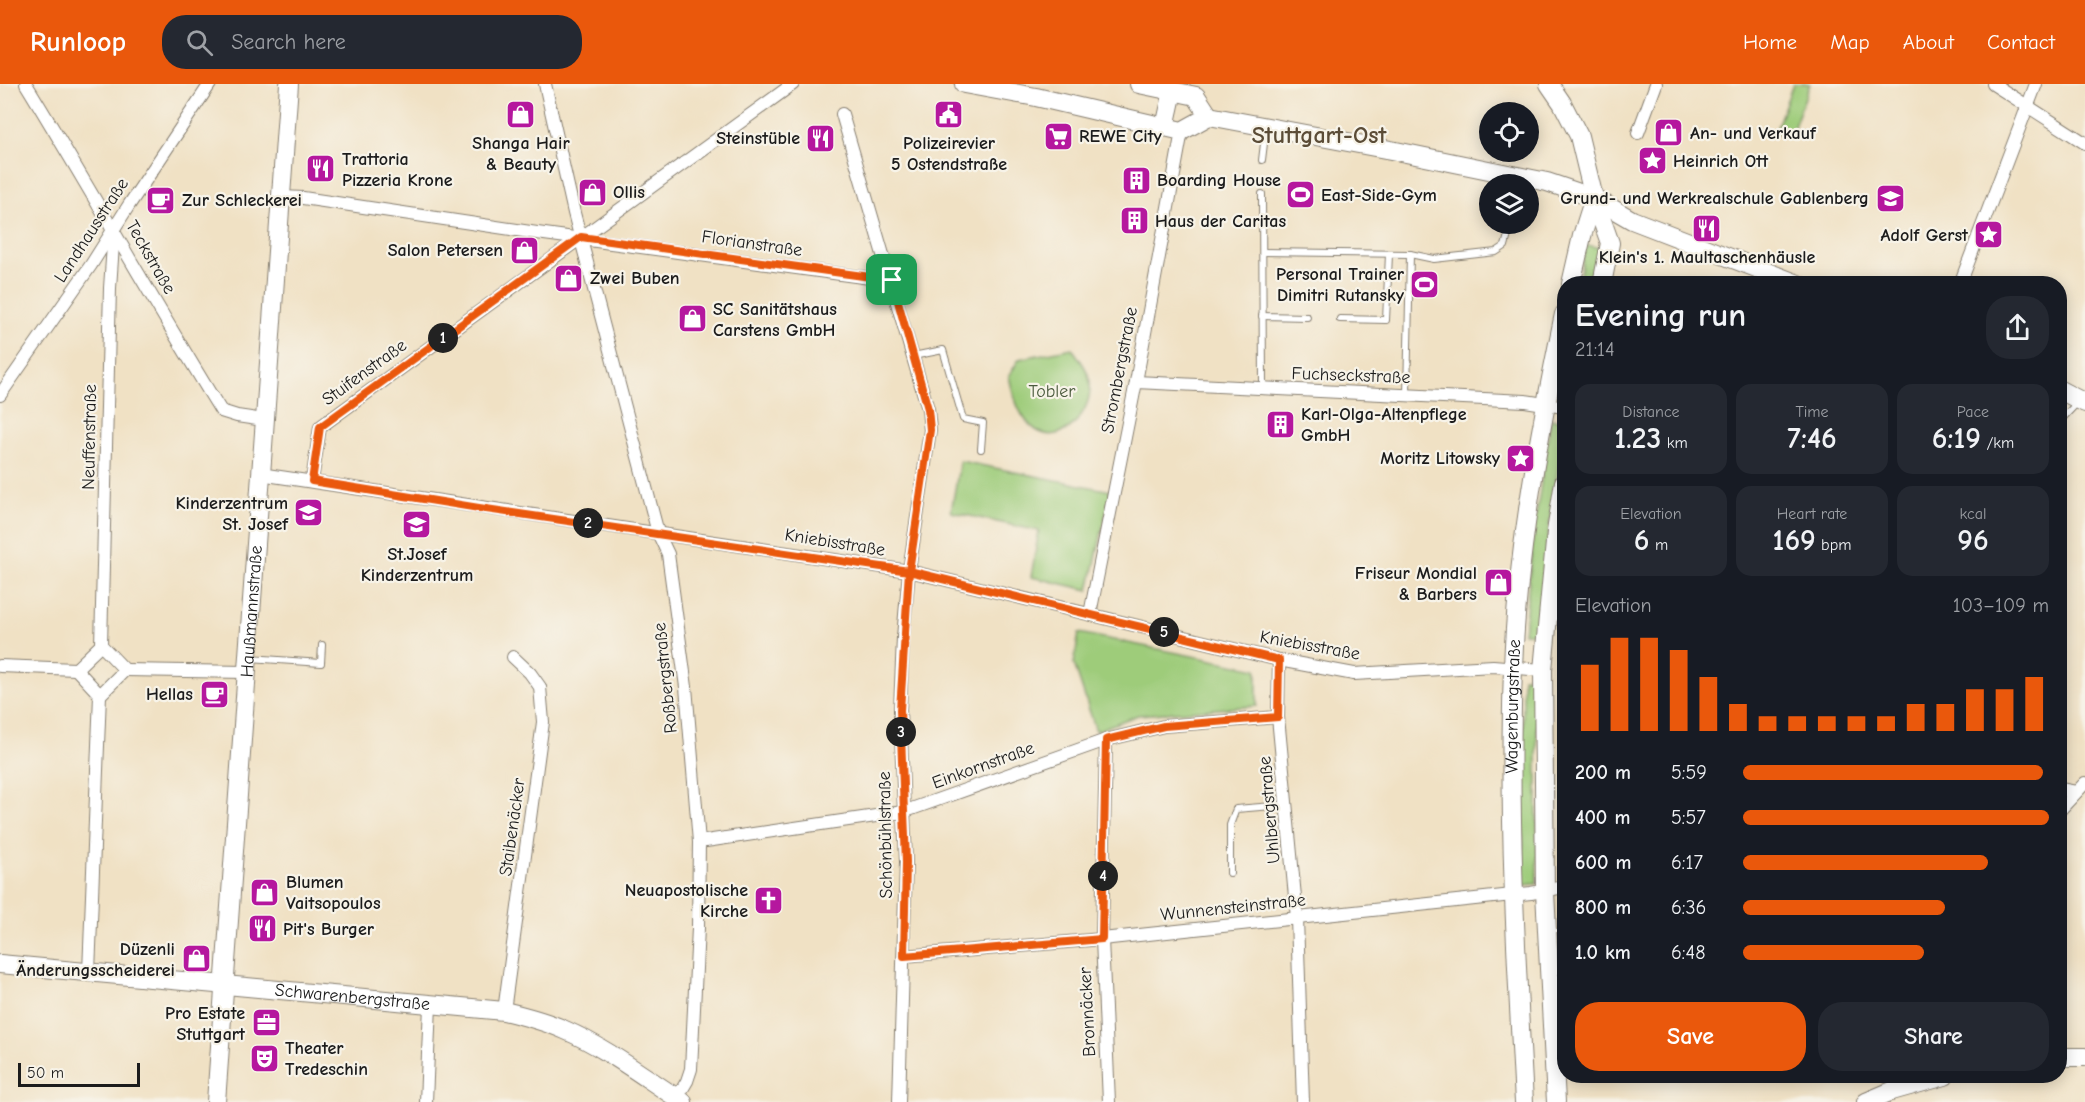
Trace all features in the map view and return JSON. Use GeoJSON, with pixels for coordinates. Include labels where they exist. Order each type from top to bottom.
{"type":"FeatureCollection","features":[{"type":"Feature","properties":{"kind":"street","name":"Teckstraße"},"geometry":{"type":"LineString","coordinates":[[26,84],[221,411],[264,420]]}},
{"type":"Feature","properties":{"kind":"street","name":"Landhausstraße"},"geometry":{"type":"LineString","coordinates":[[0,395],[210,84]]}},
{"type":"Feature","properties":{"kind":"street","name":"Haußmannstraße"},"geometry":{"type":"LineString","coordinates":[[216,1102],[289,84]]}},
{"type":"Feature","properties":{"kind":"street","name":"Roßbergstraße"},"geometry":{"type":"LineString","coordinates":[[545,84],[586,262],[658,533],[668,554],[686,687],[699,842],[698,928],[691,1069],[680,1100]]}},
{"type":"Feature","properties":{"kind":"street","name":"Stuifenstraße"},"geometry":{"type":"LineString","coordinates":[[312,481],[320,427],[793,84]]}},
{"type":"Feature","properties":{"kind":"street"},"geometry":{"type":"LineString","coordinates":[[964,84],[1174,129],[1209,116],[1490,174]]}},
{"type":"Feature","properties":{"kind":"street"},"geometry":{"type":"LineString","coordinates":[[1139,84],[1196,96],[1209,116]]}},
{"type":"Feature","properties":{"kind":"street"},"geometry":{"type":"LineString","coordinates":[[1549,84],[1579,136],[1594,198],[1610,243],[1604,276]]}},
{"type":"Feature","properties":{"kind":"street"},"geometry":{"type":"LineString","coordinates":[[1638,132],[1656,84]]}},
{"type":"Feature","properties":{"kind":"street"},"geometry":{"type":"LineString","coordinates":[[1993,84],[2085,143]]}},
{"type":"Feature","properties":{"kind":"street"},"geometry":{"type":"LineString","coordinates":[[1963,276],[2036,84]]}},
{"type":"Feature","properties":{"kind":"street"},"geometry":{"type":"LineString","coordinates":[[1173,91],[1174,129]]}},
{"type":"Feature","properties":{"kind":"street","name":"Schönbühlstraße"},"geometry":{"type":"LineString","coordinates":[[842,114],[928,409],[930,430],[909,571],[900,710],[906,862],[899,1102]]}},
{"type":"Feature","properties":{"kind":"street","name":"Strombergstraße"},"geometry":{"type":"LineString","coordinates":[[1090,614],[1136,382],[1174,129]]}},
{"type":"Feature","properties":{"kind":"street"},"geometry":{"type":"LineString","coordinates":[[1539,181],[1594,198],[1632,220],[1777,276]]}},
{"type":"Feature","properties":{"kind":"street","name":"Florianstraße"},"geometry":{"type":"LineString","coordinates":[[282,197],[303,198],[537,233],[581,237],[892,280]]}},
{"type":"Feature","properties":{"kind":"street"},"geometry":{"type":"LineString","coordinates":[[1573,276],[1594,198]]}},
{"type":"Feature","properties":{"kind":"street","name":"Neuffenstraße"},"geometry":{"type":"LineString","coordinates":[[101,645],[110,288],[114,229]]}},
{"type":"Feature","properties":{"kind":"street","name":"Wagenburgstraße"},"geometry":{"type":"LineString","coordinates":[[1524,1102],[1512,895],[1513,667],[1522,551],[1545,404],[1557,347]]}},
{"type":"Feature","properties":{"kind":"street","name":"Fuchseckstraße"},"geometry":{"type":"LineString","coordinates":[[1136,382],[1557,406]]}},
{"type":"Feature","properties":{"kind":"street"},"geometry":{"type":"LineString","coordinates":[[2067,394],[2082,402]]}},
{"type":"Feature","properties":{"kind":"street","name":"Kniebisstraße"},"geometry":{"type":"LineString","coordinates":[[260,474],[909,571],[1279,660],[1354,674],[1493,666],[1543,669]]}},
{"type":"Feature","properties":{"kind":"street","name":"Wagenburgstraße"},"geometry":{"type":"LineString","coordinates":[[1557,526],[1556,614],[1543,669],[1545,892],[1557,1050]]}},
{"type":"Feature","properties":{"kind":"street"},"geometry":{"type":"LineString","coordinates":[[76,669],[101,645],[126,670]]}},
{"type":"Feature","properties":{"kind":"street","name":"Staibenäcker"},"geometry":{"type":"LineString","coordinates":[[504,1011],[543,722],[540,687],[530,673],[513,657]]}},
{"type":"Feature","properties":{"kind":"street","name":"Uhlbergstraße"},"geometry":{"type":"LineString","coordinates":[[1279,660],[1278,717],[1297,918],[1303,1102]]}},
{"type":"Feature","properties":{"kind":"street"},"geometry":{"type":"LineString","coordinates":[[89,972],[100,695],[126,670],[246,665]]}},
{"type":"Feature","properties":{"kind":"street"},"geometry":{"type":"LineString","coordinates":[[0,666],[76,669],[100,695]]}},
{"type":"Feature","properties":{"kind":"street","name":"Einkornstraße"},"geometry":{"type":"LineString","coordinates":[[699,842],[903,812],[1106,740],[1164,726],[1278,717]]}},
{"type":"Feature","properties":{"kind":"street","name":"Bronnäcker"},"geometry":{"type":"LineString","coordinates":[[1106,740],[1102,939],[1109,1102]]}},
{"type":"Feature","properties":{"kind":"street"},"geometry":{"type":"LineString","coordinates":[[2067,802],[2080,787]]}},
{"type":"Feature","properties":{"kind":"street","name":"Wunnensteinstraße"},"geometry":{"type":"LineString","coordinates":[[904,956],[1102,939],[1545,892],[1557,889]]}},
{"type":"Feature","properties":{"kind":"street","name":"Schwarenbergstraße"},"geometry":{"type":"LineString","coordinates":[[0,964],[504,1011],[541,1020],[567,1030],[598,1047],[680,1100]]}},
{"type":"Feature","properties":{"kind":"street"},"geometry":{"type":"LineString","coordinates":[[426,1102],[430,1005]]}},
{"type":"Feature","properties":{"kind":"street"},"geometry":{"type":"LineString","coordinates":[[2067,1057],[2085,1057]]}},
{"type":"Feature","properties":{"kind":"street","name":"Wagenburgstraße"},"geometry":{"type":"LineString","coordinates":[[1556,1102],[1558,1083]]}},
{"type":"Feature","properties":{"kind":"street"},"geometry":{"type":"LineString","coordinates":[[1866,1102],[1892,1090],[1918,1083]]}},
{"type":"Feature","properties":{"kind":"lane"},"geometry":{"type":"LineString","coordinates":[[1262,160],[1266,127]]}},
{"type":"Feature","properties":{"kind":"lane"},"geometry":{"type":"LineString","coordinates":[[1262,194],[1263,390]]}},
{"type":"Feature","properties":{"kind":"lane"},"geometry":{"type":"LineString","coordinates":[[1263,252],[1410,254],[1434,259],[1496,252],[1505,246],[1508,235]]}},
{"type":"Feature","properties":{"kind":"lane"},"geometry":{"type":"LineString","coordinates":[[1340,319],[1386,320],[1389,254]]}},
{"type":"Feature","properties":{"kind":"lane"},"geometry":{"type":"LineString","coordinates":[[1407,396],[1410,254]]}},
{"type":"Feature","properties":{"kind":"lane"},"geometry":{"type":"LineString","coordinates":[[1262,316],[1306,317]]}},
{"type":"Feature","properties":{"kind":"lane"},"geometry":{"type":"LineString","coordinates":[[913,357],[943,350],[963,419],[983,423],[981,449]]}},
{"type":"Feature","properties":{"kind":"lane"},"geometry":{"type":"LineString","coordinates":[[2067,415],[2082,402]]}},
{"type":"Feature","properties":{"kind":"lane"},"geometry":{"type":"LineString","coordinates":[[246,665],[321,663],[322,645]]}},
{"type":"Feature","properties":{"kind":"lane"},"geometry":{"type":"LineString","coordinates":[[1230,873],[1230,825],[1236,809],[1286,805]]}},
{"type":"Feature","properties":{"kind":"green space"},"geometry":{"type":"Polygon","coordinates":[[[1793,84],[1810,84],[1790,137],[1775,132],[1793,84]]]}},
{"type":"Feature","properties":{"kind":"green space"},"geometry":{"type":"Polygon","coordinates":[[[1586,245],[1601,248],[1595,276],[1580,276],[1586,245]]]}},
{"type":"Feature","properties":{"kind":"green space","name":"Tobler"},"geometry":{"type":"Polygon","coordinates":[[[1072,348],[1087,372],[1090,383],[1085,408],[1069,428],[1059,433],[1048,434],[1036,430],[1021,413],[1009,376],[1019,359],[1072,348]]]}},
{"type":"Feature","properties":{"kind":"green space"},"geometry":{"type":"Polygon","coordinates":[[[1551,419],[1557,420],[1557,476],[1538,634],[1524,633],[1534,529],[1551,419]]]}},
{"type":"Feature","properties":{"kind":"green space"},"geometry":{"type":"Polygon","coordinates":[[[960,461],[1111,491],[1089,590],[1031,577],[1039,531],[951,512],[960,461]]]}},
{"type":"Feature","properties":{"kind":"green space"},"geometry":{"type":"Polygon","coordinates":[[[1079,633],[1257,669],[1257,706],[1138,715],[1096,731],[1074,664],[1079,633]]]}},
{"type":"Feature","properties":{"kind":"green space"},"geometry":{"type":"Polygon","coordinates":[[[1523,677],[1537,677],[1537,884],[1523,885],[1523,677]]]}},
{"type":"Feature","properties":{"kind":"place","name":"Shanga Hair & Beauty"},"geometry":{"type":"Point","coordinates":[521,114]}},
{"type":"Feature","properties":{"kind":"place","name":"Polizeirevier 5 Ostendstraße"},"geometry":{"type":"Point","coordinates":[949,114]}},
{"type":"Feature","properties":{"kind":"place","name":"An- und Verkauf"},"geometry":{"type":"Point","coordinates":[1669,133]}},
{"type":"Feature","properties":{"kind":"place","name":"REWE City"},"geometry":{"type":"Point","coordinates":[1058,136]}},
{"type":"Feature","properties":{"kind":"place","name":"Steinstüble"},"geometry":{"type":"Point","coordinates":[821,138]}},
{"type":"Feature","properties":{"kind":"place","name":"Heinrich Ott"},"geometry":{"type":"Point","coordinates":[1652,161]}},
{"type":"Feature","properties":{"kind":"place","name":"Trattoria Pizzeria Krone"},"geometry":{"type":"Point","coordinates":[321,169]}},
{"type":"Feature","properties":{"kind":"place","name":"Boarding House"},"geometry":{"type":"Point","coordinates":[1136,180]}},
{"type":"Feature","properties":{"kind":"place","name":"Ollis"},"geometry":{"type":"Point","coordinates":[592,192]}},
{"type":"Feature","properties":{"kind":"place","name":"East-Side-Gym"},"geometry":{"type":"Point","coordinates":[1300,195]}},
{"type":"Feature","properties":{"kind":"place","name":"Grund- und Werkrealschule Gablenberg"},"geometry":{"type":"Point","coordinates":[1890,198]}},
{"type":"Feature","properties":{"kind":"place","name":"Zur Schleckerei"},"geometry":{"type":"Point","coordinates":[161,200]}},
{"type":"Feature","properties":{"kind":"place","name":"Haus der Caritas"},"geometry":{"type":"Point","coordinates":[1134,221]}},
{"type":"Feature","properties":{"kind":"place","name":"Klein's 1. Maultaschenhäusle"},"geometry":{"type":"Point","coordinates":[1707,228]}},
{"type":"Feature","properties":{"kind":"place","name":"Adolf Gerst"},"geometry":{"type":"Point","coordinates":[1989,235]}},
{"type":"Feature","properties":{"kind":"place","name":"Salon Petersen"},"geometry":{"type":"Point","coordinates":[524,250]}},
{"type":"Feature","properties":{"kind":"place","name":"Zwei Buben"},"geometry":{"type":"Point","coordinates":[569,278]}},
{"type":"Feature","properties":{"kind":"place","name":"Personal Trainer Dimitri Rutansky"},"geometry":{"type":"Point","coordinates":[1425,284]}},
{"type":"Feature","properties":{"kind":"place","name":"SC Sanitätshaus Carstens GmbH"},"geometry":{"type":"Point","coordinates":[692,319]}},
{"type":"Feature","properties":{"kind":"place","name":"Karl-Olga-Altenpflege GmbH"},"geometry":{"type":"Point","coordinates":[1280,424]}},
{"type":"Feature","properties":{"kind":"place","name":"Moritz Litowsky"},"geometry":{"type":"Point","coordinates":[1521,458]}},
{"type":"Feature","properties":{"kind":"place","name":"Kinderzentrum St. Josef"},"geometry":{"type":"Point","coordinates":[309,513]}},
{"type":"Feature","properties":{"kind":"place","name":"St.Josef Kinderzentrum"},"geometry":{"type":"Point","coordinates":[417,525]}},
{"type":"Feature","properties":{"kind":"place","name":"Friseur Mondial & Barbers"},"geometry":{"type":"Point","coordinates":[1498,583]}},
{"type":"Feature","properties":{"kind":"place","name":"Hellas"},"geometry":{"type":"Point","coordinates":[214,694]}},
{"type":"Feature","properties":{"kind":"place","name":"Blumen Vaitsopoulos"},"geometry":{"type":"Point","coordinates":[265,892]}},
{"type":"Feature","properties":{"kind":"place","name":"Neuapostolische Kirche"},"geometry":{"type":"Point","coordinates":[769,900]}},
{"type":"Feature","properties":{"kind":"place","name":"Pit's Burger"},"geometry":{"type":"Point","coordinates":[262,929]}},
{"type":"Feature","properties":{"kind":"place","name":"Düzenli Änderungsscheiderei"},"geometry":{"type":"Point","coordinates":[196,959]}},
{"type":"Feature","properties":{"kind":"place","name":"Pro Estate Stuttgart"},"geometry":{"type":"Point","coordinates":[266,1023]}},
{"type":"Feature","properties":{"kind":"place","name":"Theater Tredeschin"},"geometry":{"type":"Point","coordinates":[264,1058]}},
{"type":"Feature","properties":{"kind":"district","name":"Stuttgart-Ost"},"geometry":{"type":"Point","coordinates":[1319,135]}},
{"type":"Feature","properties":{"kind":"route"},"geometry":{"type":"LineString","coordinates":[[892,280],[581,237],[320,427],[312,481],[479,508],[909,571],[900,710],[906,862],[904,956],[1102,939],[1106,740],[1164,726],[1278,717],[1279,660],[909,571],[930,430],[928,409],[892,280]]}}]}
